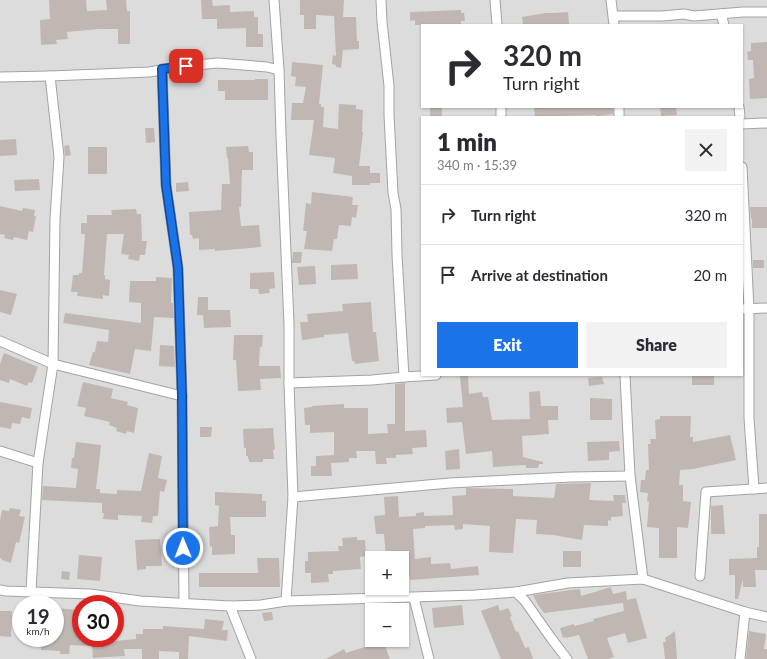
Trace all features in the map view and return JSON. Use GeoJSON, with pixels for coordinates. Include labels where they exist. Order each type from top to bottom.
{"type":"FeatureCollection","features":[{"type":"Feature","properties":{"kind":"street"},"geometry":{"type":"LineString","coordinates":[[274,0],[279,70],[280,134],[289,324],[289,383],[293,497],[286,601]]}},
{"type":"Feature","properties":{"kind":"street"},"geometry":{"type":"LineString","coordinates":[[381,0],[389,86],[393,193],[396,209],[404,377]]}},
{"type":"Feature","properties":{"kind":"street"},"geometry":{"type":"LineString","coordinates":[[495,0],[497,24]]}},
{"type":"Feature","properties":{"kind":"street"},"geometry":{"type":"LineString","coordinates":[[612,0],[614,21],[684,14],[694,16],[767,12]]}},
{"type":"Feature","properties":{"kind":"street"},"geometry":{"type":"LineString","coordinates":[[721,14],[724,24]]}},
{"type":"Feature","properties":{"kind":"street"},"geometry":{"type":"LineString","coordinates":[[0,77],[149,72],[186,66],[218,64],[267,67],[279,70]]}},
{"type":"Feature","properties":{"kind":"street"},"geometry":{"type":"LineString","coordinates":[[162,69],[166,185],[178,268],[182,396],[184,603]]}},
{"type":"Feature","properties":{"kind":"street"},"geometry":{"type":"LineString","coordinates":[[31,591],[38,463],[53,364],[55,219],[59,157],[50,76]]}},
{"type":"Feature","properties":{"kind":"street"},"geometry":{"type":"LineString","coordinates":[[743,124],[767,123]]}},
{"type":"Feature","properties":{"kind":"street"},"geometry":{"type":"LineString","coordinates":[[743,214],[749,418],[754,489]]}},
{"type":"Feature","properties":{"kind":"street"},"geometry":{"type":"LineString","coordinates":[[745,309],[767,308]]}},
{"type":"Feature","properties":{"kind":"street"},"geometry":{"type":"LineString","coordinates":[[0,341],[53,364],[182,396]]}},
{"type":"Feature","properties":{"kind":"street"},"geometry":{"type":"LineString","coordinates":[[289,383],[372,380],[421,376]]}},
{"type":"Feature","properties":{"kind":"street"},"geometry":{"type":"LineString","coordinates":[[625,376],[630,476],[643,579]]}},
{"type":"Feature","properties":{"kind":"street"},"geometry":{"type":"LineString","coordinates":[[0,451],[38,463]]}},
{"type":"Feature","properties":{"kind":"street"},"geometry":{"type":"LineString","coordinates":[[293,497],[450,483],[570,477],[630,476]]}},
{"type":"Feature","properties":{"kind":"street"},"geometry":{"type":"LineString","coordinates":[[700,576],[706,492],[767,488]]}},
{"type":"Feature","properties":{"kind":"street"},"geometry":{"type":"LineString","coordinates":[[0,590],[90,594],[140,600],[230,606],[261,605],[286,601],[414,598],[516,592],[568,583],[643,579],[767,618]]}},
{"type":"Feature","properties":{"kind":"street"},"geometry":{"type":"LineString","coordinates":[[516,592],[525,601],[567,659]]}},
{"type":"Feature","properties":{"kind":"street"},"geometry":{"type":"LineString","coordinates":[[414,598],[429,659]]}},
{"type":"Feature","properties":{"kind":"street"},"geometry":{"type":"LineString","coordinates":[[230,606],[251,659]]}},
{"type":"Feature","properties":{"kind":"street"},"geometry":{"type":"LineString","coordinates":[[740,659],[745,612]]}},
{"type":"Feature","properties":{"kind":"shaded area"},"geometry":{"type":"Polygon","coordinates":[[[0,0],[767,0],[767,659],[0,659],[0,0]]]}},
{"type":"Feature","properties":{"kind":"building"},"geometry":{"type":"Polygon","coordinates":[[[49,0],[86,0],[87,11],[107,10],[106,0],[126,0],[127,11],[130,11],[130,44],[118,44],[118,29],[99,29],[67,32],[68,39],[56,40],[57,44],[41,45],[40,20],[50,19],[49,0]]]}},
{"type":"Feature","properties":{"kind":"building"},"geometry":{"type":"Polygon","coordinates":[[[201,0],[212,0],[213,6],[230,5],[230,12],[254,11],[254,17],[258,17],[258,34],[263,34],[263,47],[246,47],[246,28],[217,29],[217,19],[202,19],[201,0]]]}},
{"type":"Feature","properties":{"kind":"building"},"geometry":{"type":"Polygon","coordinates":[[[300,0],[344,0],[343,17],[356,17],[357,41],[359,41],[359,49],[343,50],[341,68],[332,64],[333,55],[336,56],[334,16],[316,15],[316,29],[304,29],[304,15],[300,15],[300,0]]]}},
{"type":"Feature","properties":{"kind":"building"},"geometry":{"type":"Polygon","coordinates":[[[461,10],[461,13],[464,13],[465,21],[461,21],[461,24],[415,25],[415,20],[410,21],[410,12],[461,10]]]}},
{"type":"Feature","properties":{"kind":"building"},"geometry":{"type":"Polygon","coordinates":[[[568,12],[569,24],[523,24],[522,17],[568,12]]]}},
{"type":"Feature","properties":{"kind":"building"},"geometry":{"type":"Polygon","coordinates":[[[767,42],[767,98],[750,99],[749,79],[754,78],[753,60],[748,60],[747,52],[751,51],[751,43],[767,42]]]}},
{"type":"Feature","properties":{"kind":"building"},"geometry":{"type":"Polygon","coordinates":[[[292,62],[323,65],[319,104],[321,104],[321,107],[324,107],[323,127],[338,129],[339,104],[356,105],[356,109],[363,110],[363,132],[359,166],[370,166],[370,173],[380,173],[380,183],[370,183],[370,185],[352,185],[352,176],[333,173],[335,158],[309,155],[314,120],[291,120],[292,103],[303,103],[306,87],[295,86],[296,77],[291,76],[292,62]]]}},
{"type":"Feature","properties":{"kind":"building"},"geometry":{"type":"Polygon","coordinates":[[[268,79],[268,100],[225,100],[225,91],[218,91],[218,80],[268,79]]]}},
{"type":"Feature","properties":{"kind":"building"},"geometry":{"type":"Polygon","coordinates":[[[430,108],[442,108],[442,116],[430,116],[430,108]]]}},
{"type":"Feature","properties":{"kind":"building"},"geometry":{"type":"Polygon","coordinates":[[[534,108],[613,108],[613,114],[596,116],[535,116],[534,108]]]}},
{"type":"Feature","properties":{"kind":"building"},"geometry":{"type":"Polygon","coordinates":[[[660,108],[676,108],[677,115],[661,116],[660,108]]]}},
{"type":"Feature","properties":{"kind":"building"},"geometry":{"type":"Polygon","coordinates":[[[145,128],[154,128],[155,142],[146,143],[145,128]]]}},
{"type":"Feature","properties":{"kind":"building"},"geometry":{"type":"Polygon","coordinates":[[[16,139],[17,155],[0,156],[0,140],[16,139]]]}},
{"type":"Feature","properties":{"kind":"building"},"geometry":{"type":"Polygon","coordinates":[[[69,145],[71,155],[65,156],[64,146],[69,145]]]}},
{"type":"Feature","properties":{"kind":"building"},"geometry":{"type":"Polygon","coordinates":[[[248,146],[249,152],[253,152],[253,170],[242,170],[241,207],[239,207],[241,226],[259,225],[261,247],[215,251],[215,249],[199,250],[199,238],[193,239],[192,235],[190,235],[189,212],[221,210],[222,184],[230,184],[226,147],[248,146]]]}},
{"type":"Feature","properties":{"kind":"building"},"geometry":{"type":"Polygon","coordinates":[[[88,147],[107,147],[107,174],[88,174],[88,147]]]}},
{"type":"Feature","properties":{"kind":"building"},"geometry":{"type":"Polygon","coordinates":[[[39,179],[40,190],[15,191],[14,180],[39,179]]]}},
{"type":"Feature","properties":{"kind":"building"},"geometry":{"type":"Polygon","coordinates":[[[188,182],[189,191],[176,192],[176,183],[188,182]]]}},
{"type":"Feature","properties":{"kind":"building"},"geometry":{"type":"Polygon","coordinates":[[[312,192],[353,197],[352,205],[358,205],[356,218],[352,217],[351,226],[339,225],[337,239],[334,239],[332,251],[304,249],[307,231],[303,231],[306,203],[311,204],[312,192]]]}},
{"type":"Feature","properties":{"kind":"building"},"geometry":{"type":"Polygon","coordinates":[[[0,206],[22,211],[23,208],[35,210],[34,216],[36,216],[33,232],[29,231],[27,240],[14,237],[13,240],[4,238],[5,235],[0,234],[0,206]]]}},
{"type":"Feature","properties":{"kind":"building"},"geometry":{"type":"Polygon","coordinates":[[[750,207],[767,207],[767,228],[752,228],[750,207]]]}},
{"type":"Feature","properties":{"kind":"building"},"geometry":{"type":"Polygon","coordinates":[[[136,209],[137,214],[141,214],[142,241],[147,241],[145,255],[140,255],[139,261],[128,259],[129,255],[121,254],[124,234],[107,234],[104,275],[105,279],[110,280],[109,296],[103,295],[103,299],[77,296],[78,292],[71,292],[73,275],[79,275],[79,273],[82,273],[85,234],[81,234],[81,223],[87,223],[87,215],[112,215],[111,210],[136,209]]]}},
{"type":"Feature","properties":{"kind":"building"},"geometry":{"type":"Polygon","coordinates":[[[293,252],[302,252],[301,263],[292,263],[293,252]]]}},
{"type":"Feature","properties":{"kind":"building"},"geometry":{"type":"Polygon","coordinates":[[[753,260],[764,260],[764,268],[753,268],[753,260]]]}},
{"type":"Feature","properties":{"kind":"building"},"geometry":{"type":"Polygon","coordinates":[[[357,264],[358,279],[331,280],[331,265],[357,264]]]}},
{"type":"Feature","properties":{"kind":"building"},"geometry":{"type":"Polygon","coordinates":[[[315,266],[316,284],[299,285],[297,267],[315,266]]]}},
{"type":"Feature","properties":{"kind":"building"},"geometry":{"type":"Polygon","coordinates":[[[274,272],[275,288],[269,289],[270,293],[259,294],[258,289],[250,289],[250,273],[274,272]]]}},
{"type":"Feature","properties":{"kind":"building"},"geometry":{"type":"Polygon","coordinates":[[[156,277],[172,278],[171,303],[173,303],[174,318],[154,317],[151,351],[135,349],[130,374],[89,365],[93,352],[95,352],[97,341],[108,342],[109,330],[63,323],[65,313],[141,323],[141,303],[129,302],[130,281],[156,281],[156,277]]]}},
{"type":"Feature","properties":{"kind":"building"},"geometry":{"type":"Polygon","coordinates":[[[0,290],[17,294],[11,315],[0,312],[0,290]]]}},
{"type":"Feature","properties":{"kind":"building"},"geometry":{"type":"Polygon","coordinates":[[[198,297],[208,297],[208,310],[230,310],[231,327],[204,328],[203,315],[197,315],[198,297]]]}},
{"type":"Feature","properties":{"kind":"building"},"geometry":{"type":"Polygon","coordinates":[[[371,302],[373,332],[376,332],[379,361],[355,364],[354,361],[352,361],[348,333],[324,335],[324,337],[302,340],[300,322],[308,322],[307,314],[343,311],[342,304],[371,302]]]}},
{"type":"Feature","properties":{"kind":"building"},"geometry":{"type":"Polygon","coordinates":[[[234,335],[263,335],[262,347],[260,347],[259,366],[280,366],[281,378],[260,379],[261,390],[238,391],[236,360],[233,360],[234,335]]]}},
{"type":"Feature","properties":{"kind":"building"},"geometry":{"type":"Polygon","coordinates":[[[160,345],[174,346],[175,367],[159,366],[160,345]]]}},
{"type":"Feature","properties":{"kind":"building"},"geometry":{"type":"Polygon","coordinates":[[[4,353],[38,367],[32,383],[29,382],[27,386],[10,379],[9,383],[0,380],[0,364],[4,353]]]}},
{"type":"Feature","properties":{"kind":"building"},"geometry":{"type":"Polygon","coordinates":[[[460,376],[468,376],[469,394],[482,392],[483,397],[488,397],[492,420],[530,419],[529,392],[540,391],[541,406],[558,406],[558,420],[548,420],[549,434],[522,436],[523,457],[543,462],[543,464],[539,464],[538,468],[526,468],[526,465],[493,467],[492,451],[466,454],[462,422],[447,423],[446,408],[463,407],[460,376]]]}},
{"type":"Feature","properties":{"kind":"building"},"geometry":{"type":"Polygon","coordinates":[[[692,376],[714,376],[714,385],[692,385],[692,376]]]}},
{"type":"Feature","properties":{"kind":"building"},"geometry":{"type":"Polygon","coordinates":[[[602,377],[604,384],[589,386],[588,378],[602,377]]]}},
{"type":"Feature","properties":{"kind":"building"},"geometry":{"type":"Polygon","coordinates":[[[83,382],[113,389],[111,398],[128,402],[127,405],[138,408],[134,433],[127,431],[126,434],[116,431],[117,428],[109,425],[110,422],[84,416],[86,408],[77,406],[83,382]]]}},
{"type":"Feature","properties":{"kind":"building"},"geometry":{"type":"Polygon","coordinates":[[[405,383],[405,431],[426,430],[427,447],[412,448],[413,454],[396,455],[396,458],[386,458],[387,464],[376,464],[375,451],[356,451],[357,458],[349,458],[349,462],[331,463],[332,476],[311,476],[311,466],[316,466],[316,456],[334,455],[334,432],[310,433],[310,425],[305,425],[304,408],[344,404],[344,408],[368,408],[368,434],[388,433],[387,424],[395,424],[395,384],[405,383]]]}},
{"type":"Feature","properties":{"kind":"building"},"geometry":{"type":"Polygon","coordinates":[[[590,398],[612,399],[612,420],[590,420],[590,398]]]}},
{"type":"Feature","properties":{"kind":"building"},"geometry":{"type":"Polygon","coordinates":[[[0,402],[32,408],[30,419],[22,417],[20,424],[12,423],[11,429],[0,427],[0,402]]]}},
{"type":"Feature","properties":{"kind":"building"},"geometry":{"type":"Polygon","coordinates":[[[660,416],[691,416],[690,437],[693,437],[693,442],[730,435],[736,460],[693,469],[680,470],[679,485],[683,485],[683,501],[691,502],[688,528],[677,527],[677,558],[659,558],[659,528],[647,527],[649,502],[647,501],[648,493],[640,492],[641,480],[645,480],[646,470],[649,470],[648,444],[651,444],[650,439],[656,439],[655,420],[660,419],[660,416]]]}},
{"type":"Feature","properties":{"kind":"building"},"geometry":{"type":"Polygon","coordinates":[[[200,427],[212,427],[211,437],[200,437],[200,427]]]}},
{"type":"Feature","properties":{"kind":"building"},"geometry":{"type":"Polygon","coordinates":[[[273,428],[275,449],[273,450],[274,459],[263,459],[263,462],[249,462],[248,456],[246,456],[246,448],[244,448],[243,429],[273,428]]]}},
{"type":"Feature","properties":{"kind":"building"},"geometry":{"type":"Polygon","coordinates":[[[619,441],[620,451],[609,452],[609,460],[588,461],[587,442],[619,441]]]}},
{"type":"Feature","properties":{"kind":"building"},"geometry":{"type":"Polygon","coordinates":[[[76,442],[101,445],[96,489],[100,489],[100,493],[117,494],[117,490],[141,491],[149,453],[162,456],[158,478],[167,480],[164,492],[160,491],[158,516],[153,516],[152,523],[141,522],[142,516],[118,515],[118,520],[103,519],[104,513],[102,513],[102,503],[42,500],[43,486],[76,488],[78,469],[71,468],[76,442]]]}},
{"type":"Feature","properties":{"kind":"building"},"geometry":{"type":"Polygon","coordinates":[[[459,449],[460,469],[446,470],[445,451],[459,449]]]}},
{"type":"Feature","properties":{"kind":"building"},"geometry":{"type":"Polygon","coordinates":[[[591,483],[589,500],[614,501],[613,495],[625,495],[626,503],[622,503],[623,516],[611,517],[611,521],[608,520],[608,526],[584,525],[582,540],[553,535],[536,534],[537,520],[516,519],[513,553],[489,552],[490,526],[463,524],[463,529],[455,530],[454,525],[425,526],[425,528],[413,529],[415,559],[431,557],[431,564],[450,563],[451,569],[478,566],[479,575],[410,580],[409,551],[385,551],[384,534],[376,534],[374,516],[385,515],[384,497],[398,496],[399,517],[416,516],[416,513],[424,512],[424,516],[453,515],[452,496],[466,495],[466,488],[513,489],[513,496],[554,498],[556,484],[591,483]]]}},
{"type":"Feature","properties":{"kind":"building"},"geometry":{"type":"Polygon","coordinates":[[[215,492],[262,494],[262,501],[266,501],[266,517],[230,517],[231,535],[235,535],[235,554],[212,555],[209,527],[218,526],[219,506],[215,505],[215,492]]]}},
{"type":"Feature","properties":{"kind":"building"},"geometry":{"type":"Polygon","coordinates":[[[723,505],[725,534],[711,534],[711,506],[723,505]]]}},
{"type":"Feature","properties":{"kind":"building"},"geometry":{"type":"Polygon","coordinates":[[[10,508],[21,510],[19,516],[25,517],[19,543],[16,542],[11,563],[0,558],[0,521],[2,510],[9,511],[10,508]]]}},
{"type":"Feature","properties":{"kind":"building"},"geometry":{"type":"Polygon","coordinates":[[[759,514],[767,514],[767,570],[755,570],[756,587],[743,587],[743,579],[738,599],[735,599],[735,575],[729,575],[729,559],[757,558],[757,547],[759,547],[759,514]]]}},
{"type":"Feature","properties":{"kind":"building"},"geometry":{"type":"Polygon","coordinates":[[[357,537],[357,540],[365,540],[365,556],[360,557],[361,569],[333,571],[333,574],[328,574],[329,582],[311,583],[311,573],[305,573],[305,561],[308,561],[308,552],[339,551],[338,546],[343,546],[342,538],[357,537]]]}},
{"type":"Feature","properties":{"kind":"building"},"geometry":{"type":"Polygon","coordinates":[[[160,539],[162,566],[146,566],[146,569],[137,570],[135,540],[160,539]]]}},
{"type":"Feature","properties":{"kind":"building"},"geometry":{"type":"Polygon","coordinates":[[[563,551],[581,551],[581,567],[563,567],[563,551]]]}},
{"type":"Feature","properties":{"kind":"building"},"geometry":{"type":"Polygon","coordinates":[[[79,555],[102,557],[100,581],[77,579],[79,555]]]}},
{"type":"Feature","properties":{"kind":"building"},"geometry":{"type":"Polygon","coordinates":[[[257,558],[279,558],[280,587],[199,587],[199,573],[258,573],[257,558]]]}},
{"type":"Feature","properties":{"kind":"building"},"geometry":{"type":"Polygon","coordinates":[[[62,571],[70,572],[69,580],[61,579],[62,571]]]}},
{"type":"Feature","properties":{"kind":"building"},"geometry":{"type":"Polygon","coordinates":[[[611,587],[613,594],[626,591],[627,600],[636,598],[647,638],[628,643],[625,633],[607,638],[614,657],[608,659],[588,659],[579,635],[563,638],[560,628],[594,621],[593,619],[624,611],[623,603],[544,613],[533,595],[580,589],[581,596],[611,587]]]}},
{"type":"Feature","properties":{"kind":"building"},"geometry":{"type":"Polygon","coordinates":[[[462,605],[464,625],[434,628],[432,608],[462,605]]]}},
{"type":"Feature","properties":{"kind":"building"},"geometry":{"type":"Polygon","coordinates":[[[498,605],[500,611],[508,608],[512,616],[510,617],[516,632],[518,631],[525,648],[529,647],[533,659],[501,659],[481,611],[498,605]]]}},
{"type":"Feature","properties":{"kind":"building"},"geometry":{"type":"Polygon","coordinates":[[[64,609],[72,609],[72,645],[70,645],[69,654],[60,654],[60,651],[41,650],[41,647],[64,647],[64,609]]]}},
{"type":"Feature","properties":{"kind":"building"},"geometry":{"type":"Polygon","coordinates":[[[0,611],[12,611],[11,637],[0,636],[0,611]]]}},
{"type":"Feature","properties":{"kind":"building"},"geometry":{"type":"Polygon","coordinates":[[[272,612],[273,620],[264,621],[262,613],[272,612]]]}},
{"type":"Feature","properties":{"kind":"building"},"geometry":{"type":"Polygon","coordinates":[[[205,619],[224,621],[222,630],[228,630],[227,641],[189,636],[188,659],[179,659],[179,652],[159,651],[159,659],[142,659],[142,649],[124,649],[125,656],[93,658],[92,647],[124,647],[124,640],[136,639],[136,634],[143,634],[143,629],[163,629],[163,626],[204,629],[205,619]]]}},
{"type":"Feature","properties":{"kind":"building"},"geometry":{"type":"Polygon","coordinates":[[[675,631],[677,659],[665,659],[663,642],[666,642],[665,638],[675,631]]]}},
{"type":"Feature","properties":{"kind":"building"},"geometry":{"type":"Polygon","coordinates":[[[749,631],[766,634],[764,649],[767,649],[767,659],[746,659],[749,631]]]}},
{"type":"Feature","properties":{"kind":"building"},"geometry":{"type":"Polygon","coordinates":[[[365,647],[385,647],[390,659],[326,659],[344,649],[346,653],[365,647]]]}},
{"type":"Feature","properties":{"kind":"route"},"geometry":{"type":"LineString","coordinates":[[183,548],[182,396],[178,268],[166,185],[162,69],[186,66]]}}]}
